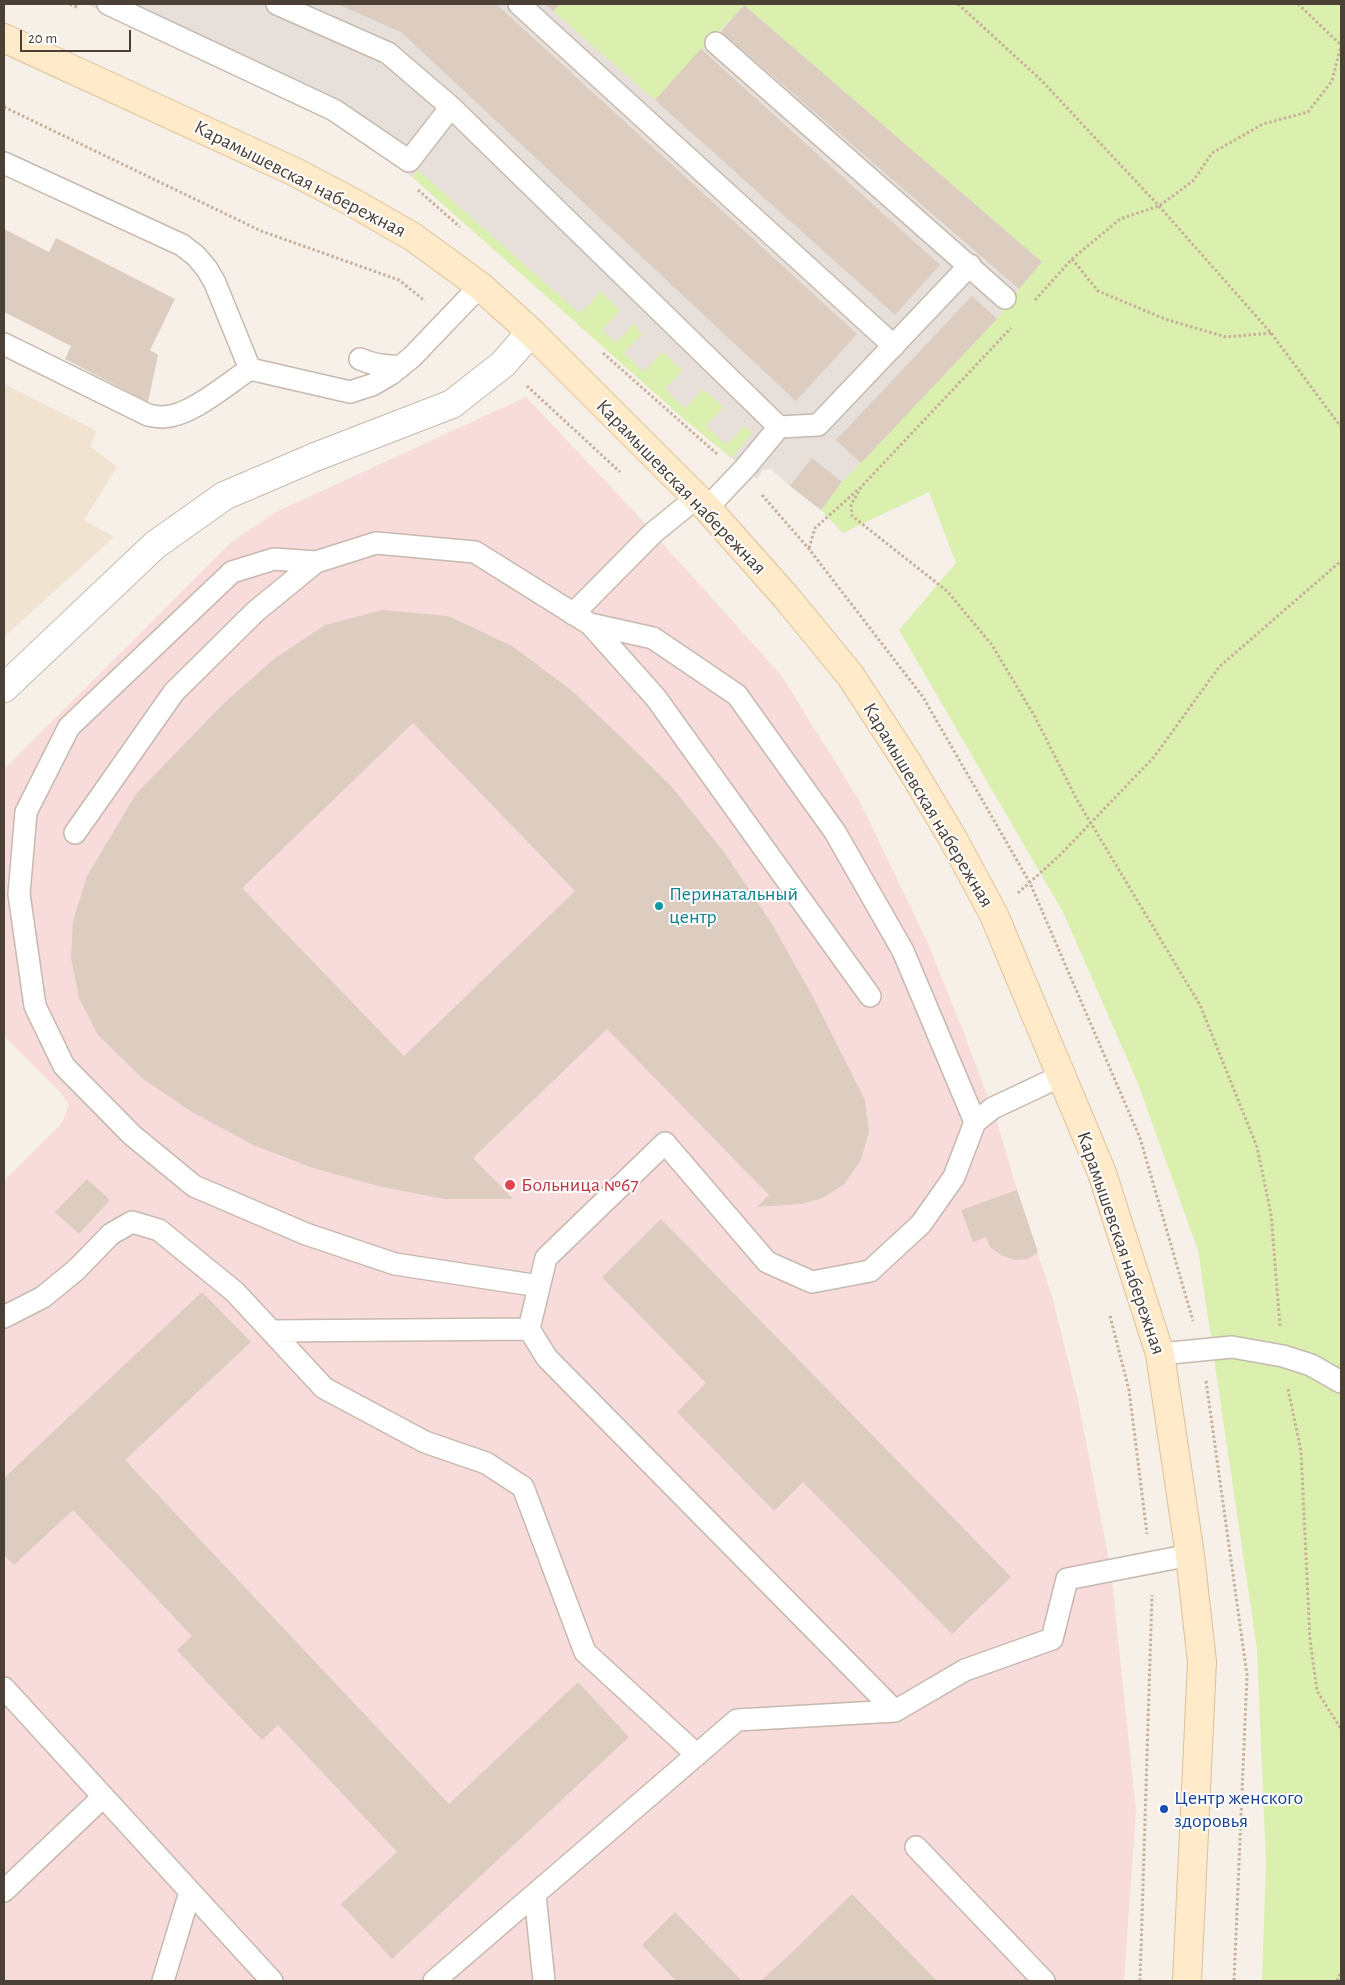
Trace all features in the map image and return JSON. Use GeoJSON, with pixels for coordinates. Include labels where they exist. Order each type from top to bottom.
{"type":"FeatureCollection","features":[{"type":"Feature","properties":{"kind":"street","name":"Карамышевская набережная"},"geometry":{"type":"LineString","coordinates":[[4,38],[295,172],[413,237],[480,286],[531,332],[702,503],[786,597],[850,675],[907,762],[942,820],[994,915],[1102,1173],[1160,1354],[1190,1556],[1202,1662],[1187,1981]]}},
{"type":"Feature","properties":{"kind":"street"},"geometry":{"type":"LineString","coordinates":[[4,688],[155,545],[224,496],[315,457],[452,404],[503,364],[531,332]]}},
{"type":"Feature","properties":{"kind":"lane"},"geometry":{"type":"LineString","coordinates":[[108,4],[334,110],[409,161],[451,107]]}},
{"type":"Feature","properties":{"kind":"lane"},"geometry":{"type":"LineString","coordinates":[[277,4],[388,53],[451,107],[779,427],[818,426],[970,265]]}},
{"type":"Feature","properties":{"kind":"lane"},"geometry":{"type":"LineString","coordinates":[[519,4],[894,346]]}},
{"type":"Feature","properties":{"kind":"lane"},"geometry":{"type":"LineString","coordinates":[[716,43],[1006,298]]}},
{"type":"Feature","properties":{"kind":"lane"},"geometry":{"type":"LineString","coordinates":[[4,162],[182,244],[207,269],[250,369]]}},
{"type":"Feature","properties":{"kind":"lane"},"geometry":{"type":"LineString","coordinates":[[4,344],[148,415],[164,417],[180,414],[250,369],[350,392],[372,385],[401,366],[480,286]]}},
{"type":"Feature","properties":{"kind":"lane"},"geometry":{"type":"LineString","coordinates":[[360,359],[383,367],[401,366]]}},
{"type":"Feature","properties":{"kind":"lane"},"geometry":{"type":"LineString","coordinates":[[582,619],[653,533],[702,503],[740,474],[779,427]]}},
{"type":"Feature","properties":{"kind":"lane"},"geometry":{"type":"LineString","coordinates":[[539,1286],[395,1264],[306,1234],[194,1186],[132,1135],[64,1066],[35,1006],[19,894],[26,812],[69,727],[232,572],[274,559],[316,562],[376,543],[475,552],[582,619],[656,698],[870,996]]}},
{"type":"Feature","properties":{"kind":"lane"},"geometry":{"type":"LineString","coordinates":[[75,834],[174,692],[256,611],[316,562]]}},
{"type":"Feature","properties":{"kind":"lane"},"geometry":{"type":"LineString","coordinates":[[582,619],[653,638],[737,695],[836,832],[903,951],[975,1122]]}},
{"type":"Feature","properties":{"kind":"lane"},"geometry":{"type":"LineString","coordinates":[[895,1712],[547,1358],[529,1329],[546,1258],[665,1143],[767,1262],[812,1282],[870,1271],[921,1224],[954,1177],[975,1122],[993,1108],[1061,1076]]}},
{"type":"Feature","properties":{"kind":"lane"},"geometry":{"type":"LineString","coordinates":[[4,1317],[43,1297],[76,1270],[110,1234],[132,1222],[160,1230],[235,1292],[324,1388],[425,1442],[486,1462],[523,1487],[585,1652],[697,1755]]}},
{"type":"Feature","properties":{"kind":"lane"},"geometry":{"type":"LineString","coordinates":[[271,1331],[529,1329]]}},
{"type":"Feature","properties":{"kind":"lane"},"geometry":{"type":"LineString","coordinates":[[1160,1354],[1232,1347],[1283,1356],[1312,1366],[1341,1382]]}},
{"type":"Feature","properties":{"kind":"lane"},"geometry":{"type":"LineString","coordinates":[[434,1981],[737,1720],[895,1712],[965,1670],[1052,1639],[1067,1579],[1190,1556]]}},
{"type":"Feature","properties":{"kind":"lane"},"geometry":{"type":"LineString","coordinates":[[4,1688],[272,1981]]}},
{"type":"Feature","properties":{"kind":"lane"},"geometry":{"type":"LineString","coordinates":[[4,1891],[103,1797]]}},
{"type":"Feature","properties":{"kind":"lane"},"geometry":{"type":"LineString","coordinates":[[916,1847],[1044,1981]]}},
{"type":"Feature","properties":{"kind":"lane"},"geometry":{"type":"LineString","coordinates":[[163,1981],[190,1892]]}},
{"type":"Feature","properties":{"kind":"lane"},"geometry":{"type":"LineString","coordinates":[[535,1895],[544,1981]]}},
{"type":"Feature","properties":{"kind":"path"},"geometry":{"type":"LineString","coordinates":[[958,4],[1040,79],[1159,206],[1271,333],[1341,427]]}},
{"type":"Feature","properties":{"kind":"path"},"geometry":{"type":"LineString","coordinates":[[1034,301],[1072,259],[1120,219],[1159,206],[1193,181],[1212,153],[1263,124],[1308,112],[1332,81],[1341,45],[1298,4]]}},
{"type":"Feature","properties":{"kind":"path"},"geometry":{"type":"LineString","coordinates":[[4,108],[260,231],[399,280],[448,319]]}},
{"type":"Feature","properties":{"kind":"path"},"geometry":{"type":"LineString","coordinates":[[412,185],[464,231]]}},
{"type":"Feature","properties":{"kind":"path"},"geometry":{"type":"LineString","coordinates":[[1072,259],[1098,291],[1165,319],[1226,337],[1271,333]]}},
{"type":"Feature","properties":{"kind":"path"},"geometry":{"type":"LineString","coordinates":[[809,549],[815,528],[861,487],[1016,322]]}},
{"type":"Feature","properties":{"kind":"path"},"geometry":{"type":"LineString","coordinates":[[598,349],[755,488],[809,549],[923,697],[1030,883],[1140,1138],[1201,1350],[1247,1675],[1234,1981]]}},
{"type":"Feature","properties":{"kind":"path"},"geometry":{"type":"LineString","coordinates":[[503,364],[627,478]]}},
{"type":"Feature","properties":{"kind":"path"},"geometry":{"type":"LineString","coordinates":[[861,487],[851,505],[852,516],[947,591],[992,645],[1035,717],[1091,823],[1200,1005],[1257,1147],[1271,1214],[1283,1368],[1301,1451],[1310,1640],[1317,1691],[1341,1730]]}},
{"type":"Feature","properties":{"kind":"path"},"geometry":{"type":"LineString","coordinates":[[994,915],[1030,883],[1091,823],[1154,757],[1218,667],[1341,561]]}},
{"type":"Feature","properties":{"kind":"path"},"geometry":{"type":"LineString","coordinates":[[1109,1313],[1129,1390],[1147,1535]]}},
{"type":"Feature","properties":{"kind":"path"},"geometry":{"type":"LineString","coordinates":[[1140,1981],[1152,1595]]}},
{"type":"Feature","properties":{"kind":"path"},"geometry":{"type":"LineString","coordinates":[[1337,1981],[1341,1972]]}},
{"type":"Feature","properties":{"kind":"shaded area"},"geometry":{"type":"Polygon","coordinates":[[[86,4],[560,4],[553,11],[701,49],[721,31],[744,5],[1042,262],[997,319],[842,482],[821,510],[771,469],[763,470],[757,479],[684,419],[423,185],[321,113],[281,92],[86,4]]]}},
{"type":"Feature","properties":{"kind":"shaded area"},"geometry":{"type":"Polygon","coordinates":[[[4,384],[97,431],[90,446],[117,467],[84,520],[114,537],[4,637],[4,384]]]}},
{"type":"Feature","properties":{"kind":"shaded area","name":"Больница №67"},"geometry":{"type":"Polygon","coordinates":[[[526,397],[629,506],[781,675],[859,800],[927,941],[964,1033],[998,1125],[1052,1296],[1078,1400],[1111,1571],[1136,1811],[1124,1981],[4,1981],[4,1181],[62,1123],[69,1105],[61,1093],[4,1036],[4,769],[233,541],[276,512],[526,397]]]}},
{"type":"Feature","properties":{"kind":"green space"},"geometry":{"type":"Polygon","coordinates":[[[560,4],[1341,4],[1341,1981],[1262,1981],[1266,1863],[1257,1649],[1198,1250],[1137,1081],[1063,912],[899,630],[956,563],[929,492],[843,533],[821,510],[842,482],[997,319],[1042,262],[744,5],[655,100],[553,11],[560,4]]]}},
{"type":"Feature","properties":{"kind":"green space"},"geometry":{"type":"Polygon","coordinates":[[[418,170],[580,314],[601,291],[620,311],[602,330],[616,343],[634,324],[642,334],[624,353],[644,372],[662,352],[683,370],[665,389],[685,408],[703,389],[724,407],[706,426],[726,445],[745,426],[752,433],[732,458],[684,419],[412,177],[418,170]]]}},
{"type":"Feature","properties":{"kind":"building"},"geometry":{"type":"Polygon","coordinates":[[[337,4],[496,4],[857,334],[796,401],[401,32],[337,4]]]}},
{"type":"Feature","properties":{"kind":"building"},"geometry":{"type":"Polygon","coordinates":[[[545,4],[560,4],[553,11],[545,4]]]}},
{"type":"Feature","properties":{"kind":"building"},"geometry":{"type":"Polygon","coordinates":[[[744,5],[1042,262],[1019,289],[721,31],[744,5]]]}},
{"type":"Feature","properties":{"kind":"building"},"geometry":{"type":"Polygon","coordinates":[[[701,49],[940,265],[895,315],[655,100],[701,49]]]}},
{"type":"Feature","properties":{"kind":"building"},"geometry":{"type":"Polygon","coordinates":[[[4,229],[49,252],[56,238],[175,299],[150,350],[158,355],[148,402],[65,359],[71,346],[4,312],[4,229]]]}},
{"type":"Feature","properties":{"kind":"building"},"geometry":{"type":"Polygon","coordinates":[[[972,296],[997,319],[861,463],[836,440],[972,296]]]}},
{"type":"Feature","properties":{"kind":"building"},"geometry":{"type":"Polygon","coordinates":[[[812,458],[842,482],[821,510],[790,486],[812,458]]]}},
{"type":"Feature","properties":{"kind":"building","name":"Перинатальный центр"},"geometry":{"type":"Polygon","coordinates":[[[383,610],[448,616],[512,646],[571,690],[672,787],[724,852],[772,924],[814,999],[865,1100],[869,1132],[861,1160],[844,1184],[823,1198],[801,1204],[757,1207],[769,1195],[607,1029],[473,1158],[513,1199],[445,1199],[382,1187],[313,1168],[253,1145],[192,1112],[143,1079],[98,1035],[79,998],[71,958],[73,921],[87,876],[136,794],[224,703],[274,659],[325,625],[383,610]],[[413,723],[242,888],[404,1056],[575,891],[413,723]]]}},
{"type":"Feature","properties":{"kind":"building"},"geometry":{"type":"Polygon","coordinates":[[[87,1179],[110,1200],[79,1234],[55,1212],[87,1179]]]}},
{"type":"Feature","properties":{"kind":"building"},"geometry":{"type":"Polygon","coordinates":[[[1017,1190],[1038,1252],[1028,1259],[1015,1260],[1003,1256],[990,1247],[986,1237],[973,1242],[961,1210],[1017,1190]]]}},
{"type":"Feature","properties":{"kind":"building"},"geometry":{"type":"Polygon","coordinates":[[[661,1219],[1011,1577],[952,1634],[803,1482],[774,1511],[677,1412],[706,1383],[602,1277],[661,1219]]]}},
{"type":"Feature","properties":{"kind":"building"},"geometry":{"type":"Polygon","coordinates":[[[202,1292],[251,1342],[125,1460],[449,1804],[578,1682],[629,1737],[392,1959],[341,1904],[397,1852],[278,1725],[262,1740],[219,1695],[177,1650],[192,1636],[73,1510],[14,1565],[4,1555],[4,1478],[202,1292]]]}},
{"type":"Feature","properties":{"kind":"building"},"geometry":{"type":"Polygon","coordinates":[[[852,1894],[937,1981],[761,1981],[788,1956],[852,1894]]]}},
{"type":"Feature","properties":{"kind":"building"},"geometry":{"type":"Polygon","coordinates":[[[675,1912],[742,1981],[676,1981],[642,1945],[675,1912]]]}},
{"type":"Feature","properties":{"kind":"place","name":"Перинатальный центр"},"geometry":{"type":"Point","coordinates":[659,906]}},
{"type":"Feature","properties":{"kind":"place","name":"Больница №67"},"geometry":{"type":"Point","coordinates":[510,1185]}},
{"type":"Feature","properties":{"kind":"place","name":"Центр женского здоровья"},"geometry":{"type":"Point","coordinates":[1164,1809]}}]}
